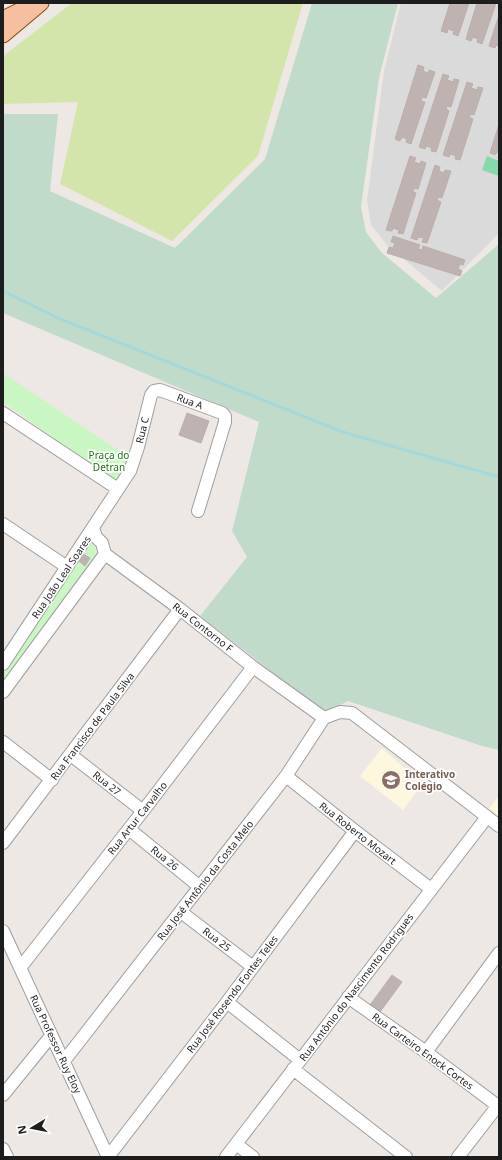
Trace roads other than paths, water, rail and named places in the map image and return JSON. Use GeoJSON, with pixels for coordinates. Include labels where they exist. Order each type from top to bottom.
{"type":"FeatureCollection","features":[{"type":"Feature","properties":{"kind":"main road"},"geometry":{"type":"LineString","coordinates":[[3,19],[35,3]]}},
{"type":"Feature","properties":{"kind":"main road"},"geometry":{"type":"LineString","coordinates":[[3,35],[41,3]]}},
{"type":"Feature","properties":{"kind":"street","name":"Rua A"},"geometry":{"type":"LineString","coordinates":[[154,391],[160,390],[222,413],[225,416],[225,422],[198,511]]}},
{"type":"Feature","properties":{"kind":"street","name":"Rua C"},"geometry":{"type":"LineString","coordinates":[[118,489],[130,471],[135,460],[150,395],[154,391]]}},
{"type":"Feature","properties":{"kind":"street"},"geometry":{"type":"LineString","coordinates":[[3,413],[118,489]]}},
{"type":"Feature","properties":{"kind":"street","name":"Rua João Leal Soares"},"geometry":{"type":"LineString","coordinates":[[3,664],[118,489]]}},
{"type":"Feature","properties":{"kind":"street"},"geometry":{"type":"LineString","coordinates":[[3,524],[67,567]]}},
{"type":"Feature","properties":{"kind":"street","name":"Rua Contorno F"},"geometry":{"type":"LineString","coordinates":[[93,528],[96,537],[102,543],[105,554],[180,609],[253,667],[324,718]]}},
{"type":"Feature","properties":{"kind":"street","name":"Rua João Leal Soares"},"geometry":{"type":"LineString","coordinates":[[3,692],[105,554]]}},
{"type":"Feature","properties":{"kind":"street","name":"Rua Francisco de Paula Silva"},"geometry":{"type":"LineString","coordinates":[[3,843],[180,609]]}},
{"type":"Feature","properties":{"kind":"street","name":"Rua Artur Carvalho"},"geometry":{"type":"LineString","coordinates":[[20,968],[253,667]]}},
{"type":"Feature","properties":{"kind":"street"},"geometry":{"type":"LineString","coordinates":[[324,718],[340,712],[352,713],[499,826]]}},
{"type":"Feature","properties":{"kind":"street","name":"Rua José Antônio da Costa Melo"},"geometry":{"type":"LineString","coordinates":[[64,1061],[286,776],[324,718]]}},
{"type":"Feature","properties":{"kind":"street"},"geometry":{"type":"LineString","coordinates":[[3,742],[52,780]]}},
{"type":"Feature","properties":{"kind":"street","name":"Rua 27"},"geometry":{"type":"LineString","coordinates":[[70,755],[143,811]]}},
{"type":"Feature","properties":{"kind":"street","name":"Rua Roberto Mozart"},"geometry":{"type":"LineString","coordinates":[[286,776],[431,889]]}},
{"type":"Feature","properties":{"kind":"street","name":"Rua Antônio do Nascimento Rodrigues"},"geometry":{"type":"LineString","coordinates":[[226,1157],[487,817]]}},
{"type":"Feature","properties":{"kind":"street","name":"Rua 26"},"geometry":{"type":"LineString","coordinates":[[129,829],[200,887]]}},
{"type":"Feature","properties":{"kind":"street","name":"Rua José Rosendo Fontes Teles"},"geometry":{"type":"LineString","coordinates":[[108,1157],[227,1002],[355,831]]}},
{"type":"Feature","properties":{"kind":"street","name":"Rua 25"},"geometry":{"type":"LineString","coordinates":[[181,912],[253,967]]}},
{"type":"Feature","properties":{"kind":"street","name":"Rua Professor Ruy Eloy"},"geometry":{"type":"LineString","coordinates":[[3,931],[108,1157]]}},
{"type":"Feature","properties":{"kind":"street"},"geometry":{"type":"LineString","coordinates":[[426,1052],[499,953]]}},
{"type":"Feature","properties":{"kind":"street","name":"Rua Carteiro Enock Cortes"},"geometry":{"type":"LineString","coordinates":[[348,997],[498,1105]]}},
{"type":"Feature","properties":{"kind":"street"},"geometry":{"type":"LineString","coordinates":[[227,1002],[296,1065],[406,1157]]}},
{"type":"Feature","properties":{"kind":"street"},"geometry":{"type":"LineString","coordinates":[[3,1095],[52,1036]]}},
{"type":"Feature","properties":{"kind":"street"},"geometry":{"type":"LineString","coordinates":[[458,1157],[498,1105]]}},
{"type":"Feature","properties":{"kind":"street"},"geometry":{"type":"LineString","coordinates":[[236,1144],[253,1157]]}},
{"type":"Feature","properties":{"kind":"street"},"geometry":{"type":"LineString","coordinates":[[3,1149],[7,1157]]}},
{"type":"Feature","properties":{"kind":"waterway"},"geometry":{"type":"LineString","coordinates":[[3,291],[58,318],[343,432],[499,477]]}},
{"type":"Feature","properties":{"kind":"place","name":"Interativo Colégio"},"geometry":{"type":"Point","coordinates":[391,780]}},
{"type":"Feature","properties":{"kind":"park label","name":"Praça do Detran"},"geometry":{"type":"Point","coordinates":[109,460]}}]}
